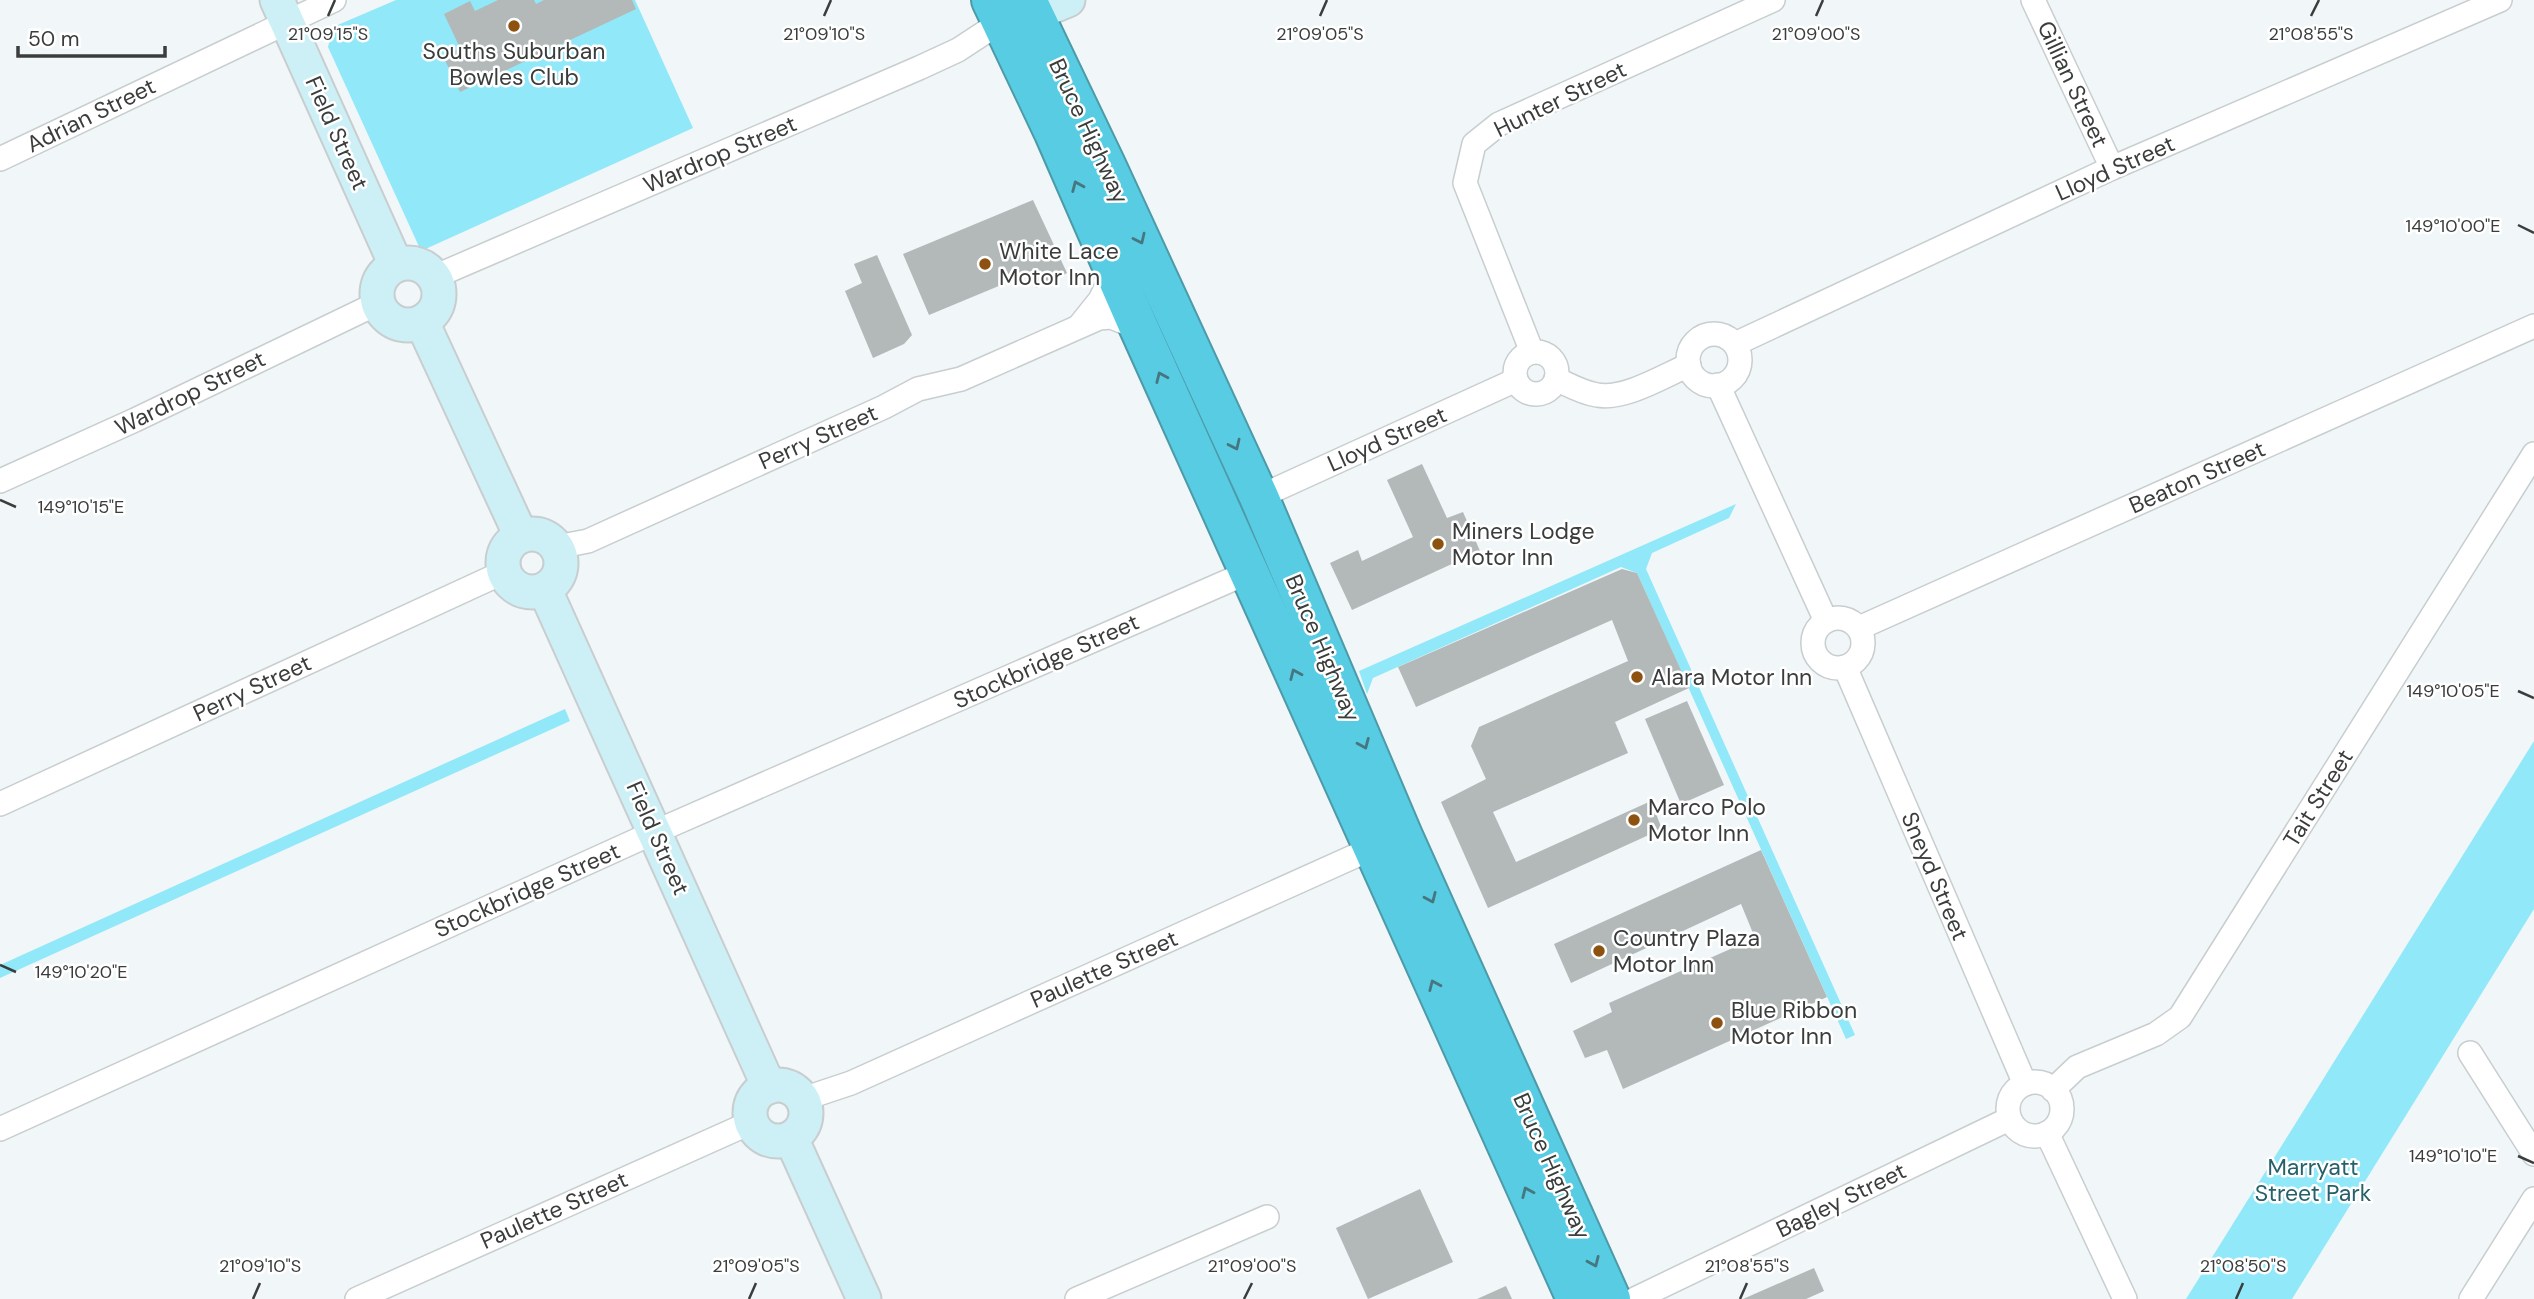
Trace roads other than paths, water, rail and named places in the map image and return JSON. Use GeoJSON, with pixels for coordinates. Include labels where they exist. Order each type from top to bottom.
{"type":"FeatureCollection","features":[{"type":"Feature","properties":{"kind":"highway","name":"Bruce Highway"},"geometry":{"type":"LineString","coordinates":[[1014,10],[1054,133],[1249,572],[1388,842],[1611,1299]]}},
{"type":"Feature","properties":{"kind":"highway","name":"Bruce Highway"},"geometry":{"type":"LineString","coordinates":[[1014,10],[1106,165],[1259,497],[1388,842],[1576,1299]]}},
{"type":"Feature","properties":{"kind":"street","name":"Adrian Street"},"geometry":{"type":"LineString","coordinates":[[0,159],[282,10],[334,0]]}},
{"type":"Feature","properties":{"kind":"street"},"geometry":{"type":"LineString","coordinates":[[1014,10],[1068,0]]}},
{"type":"Feature","properties":{"kind":"street","name":"Hunter Street"},"geometry":{"type":"LineString","coordinates":[[1532,352],[1465,183],[1474,144],[1499,124],[1773,0]]}},
{"type":"Feature","properties":{"kind":"street","name":"Gillian Street"},"geometry":{"type":"LineString","coordinates":[[2033,0],[2112,169]]}},
{"type":"Feature","properties":{"kind":"street","name":"Lloyd Street"},"geometry":{"type":"LineString","coordinates":[[1735,344],[2112,169],[2500,0]]}},
{"type":"Feature","properties":{"kind":"street","name":"Field Street"},"geometry":{"type":"LineString","coordinates":[[282,10],[397,265]]}},
{"type":"Feature","properties":{"kind":"street","name":"Wardrop Street"},"geometry":{"type":"LineString","coordinates":[[434,277],[919,68],[958,50],[1014,10]]}},
{"type":"Feature","properties":{"kind":"street"},"geometry":{"type":"LineString","coordinates":[[397,265],[419,265],[434,277],[439,294],[437,306],[422,322],[405,325],[395,322],[386,316],[378,303],[380,281],[386,272],[397,265]]}},
{"type":"Feature","properties":{"kind":"street","name":"Perry Street"},"geometry":{"type":"LineString","coordinates":[[1078,328],[1095,307],[1114,272]]}},
{"type":"Feature","properties":{"kind":"street","name":"Wardrop Street"},"geometry":{"type":"LineString","coordinates":[[0,481],[378,303]]}},
{"type":"Feature","properties":{"kind":"street","name":"Perry Street"},"geometry":{"type":"LineString","coordinates":[[557,547],[588,541],[884,407],[918,389],[961,379],[1099,318],[1111,317],[1139,328]]}},
{"type":"Feature","properties":{"kind":"street"},"geometry":{"type":"LineString","coordinates":[[422,322],[521,536]]}},
{"type":"Feature","properties":{"kind":"street","name":"Beaton Street"},"geometry":{"type":"LineString","coordinates":[[1859,628],[2534,326]]}},
{"type":"Feature","properties":{"kind":"street"},"geometry":{"type":"LineString","coordinates":[[1720,335],[1735,344],[1739,353],[1739,366],[1734,377],[1718,385],[1704,384],[1697,379],[1689,365],[1692,346],[1703,336],[1720,335]]}},
{"type":"Feature","properties":{"kind":"street"},"geometry":{"type":"LineString","coordinates":[[1532,352],[1546,354],[1552,358],[1557,372],[1548,391],[1533,395],[1525,392],[1516,380],[1516,366],[1532,352]]}},
{"type":"Feature","properties":{"kind":"street"},"geometry":{"type":"LineString","coordinates":[[1556,379],[1590,394],[1613,396],[1689,365]]}},
{"type":"Feature","properties":{"kind":"street","name":"Lloyd Street"},"geometry":{"type":"LineString","coordinates":[[1259,497],[1516,380]]}},
{"type":"Feature","properties":{"kind":"street"},"geometry":{"type":"LineString","coordinates":[[1718,385],[1826,621]]}},
{"type":"Feature","properties":{"kind":"street","name":"Tait Street"},"geometry":{"type":"LineString","coordinates":[[2053,1090],[2077,1067],[2156,1034],[2180,1017],[2534,454]]}},
{"type":"Feature","properties":{"kind":"street"},"geometry":{"type":"LineString","coordinates":[[521,536],[543,536],[557,547],[562,564],[559,575],[554,584],[545,590],[530,593],[520,590],[511,584],[504,572],[506,551],[512,542],[521,536]]}},
{"type":"Feature","properties":{"kind":"street","name":"Perry Street"},"geometry":{"type":"LineString","coordinates":[[0,804],[504,572]]}},
{"type":"Feature","properties":{"kind":"street","name":"Stockbridge Street"},"geometry":{"type":"LineString","coordinates":[[0,1129],[656,832],[1249,572]]}},
{"type":"Feature","properties":{"kind":"street","name":"Field Street"},"geometry":{"type":"LineString","coordinates":[[545,590],[769,1087]]}},
{"type":"Feature","properties":{"kind":"street"},"geometry":{"type":"LineString","coordinates":[[1837,617],[1846,618],[1859,628],[1863,649],[1853,663],[1845,667],[1827,665],[1815,652],[1815,633],[1826,621],[1837,617]]}},
{"type":"Feature","properties":{"kind":"street","name":"Sneyd Street"},"geometry":{"type":"LineString","coordinates":[[1845,667],[2025,1084]]}},
{"type":"Feature","properties":{"kind":"street","name":"Paulette Street"},"geometry":{"type":"LineString","coordinates":[[803,1099],[851,1083],[1388,842]]}},
{"type":"Feature","properties":{"kind":"street"},"geometry":{"type":"LineString","coordinates":[[2470,1053],[2534,1154]]}},
{"type":"Feature","properties":{"kind":"street"},"geometry":{"type":"LineString","coordinates":[[2036,1083],[2053,1090],[2060,1101],[2062,1110],[2055,1127],[2047,1133],[2033,1136],[2024,1134],[2016,1129],[2009,1119],[2008,1107],[2011,1098],[2016,1090],[2025,1084],[2036,1083]]}},
{"type":"Feature","properties":{"kind":"street"},"geometry":{"type":"LineString","coordinates":[[769,1087],[788,1087],[803,1099],[806,1113],[804,1124],[791,1138],[775,1141],[766,1139],[758,1133],[752,1122],[754,1101],[759,1093],[769,1087]]}},
{"type":"Feature","properties":{"kind":"street","name":"Bagley Street"},"geometry":{"type":"LineString","coordinates":[[1635,1299],[2009,1119]]}},
{"type":"Feature","properties":{"kind":"street","name":"Paulette Street"},"geometry":{"type":"LineString","coordinates":[[357,1299],[752,1122]]}},
{"type":"Feature","properties":{"kind":"street"},"geometry":{"type":"LineString","coordinates":[[2047,1133],[2125,1299]]}},
{"type":"Feature","properties":{"kind":"street"},"geometry":{"type":"LineString","coordinates":[[791,1138],[864,1299]]}},
{"type":"Feature","properties":{"kind":"street"},"geometry":{"type":"LineString","coordinates":[[2471,1299],[2534,1199]]}},
{"type":"Feature","properties":{"kind":"street"},"geometry":{"type":"LineString","coordinates":[[1077,1299],[1267,1217]]}},
{"type":"Feature","properties":{"kind":"place","name":"Souths Suburban Bowles Club"},"geometry":{"type":"Point","coordinates":[514,26]}},
{"type":"Feature","properties":{"kind":"place","name":"White Lace Motor Inn"},"geometry":{"type":"Point","coordinates":[985,264]}},
{"type":"Feature","properties":{"kind":"place","name":"Miners Lodge Motor Inn"},"geometry":{"type":"Point","coordinates":[1438,544]}},
{"type":"Feature","properties":{"kind":"place","name":"Alara Motor Inn"},"geometry":{"type":"Point","coordinates":[1637,677]}},
{"type":"Feature","properties":{"kind":"place","name":"Marco Polo Motor Inn"},"geometry":{"type":"Point","coordinates":[1634,820]}},
{"type":"Feature","properties":{"kind":"place","name":"Country Plaza Motor Inn"},"geometry":{"type":"Point","coordinates":[1599,951]}},
{"type":"Feature","properties":{"kind":"place","name":"Blue Ribbon Motor Inn"},"geometry":{"type":"Point","coordinates":[1717,1023]}},
{"type":"Feature","properties":{"kind":"park label","name":"Marryatt Street Park"},"geometry":{"type":"Point","coordinates":[2313,1180]}}]}
